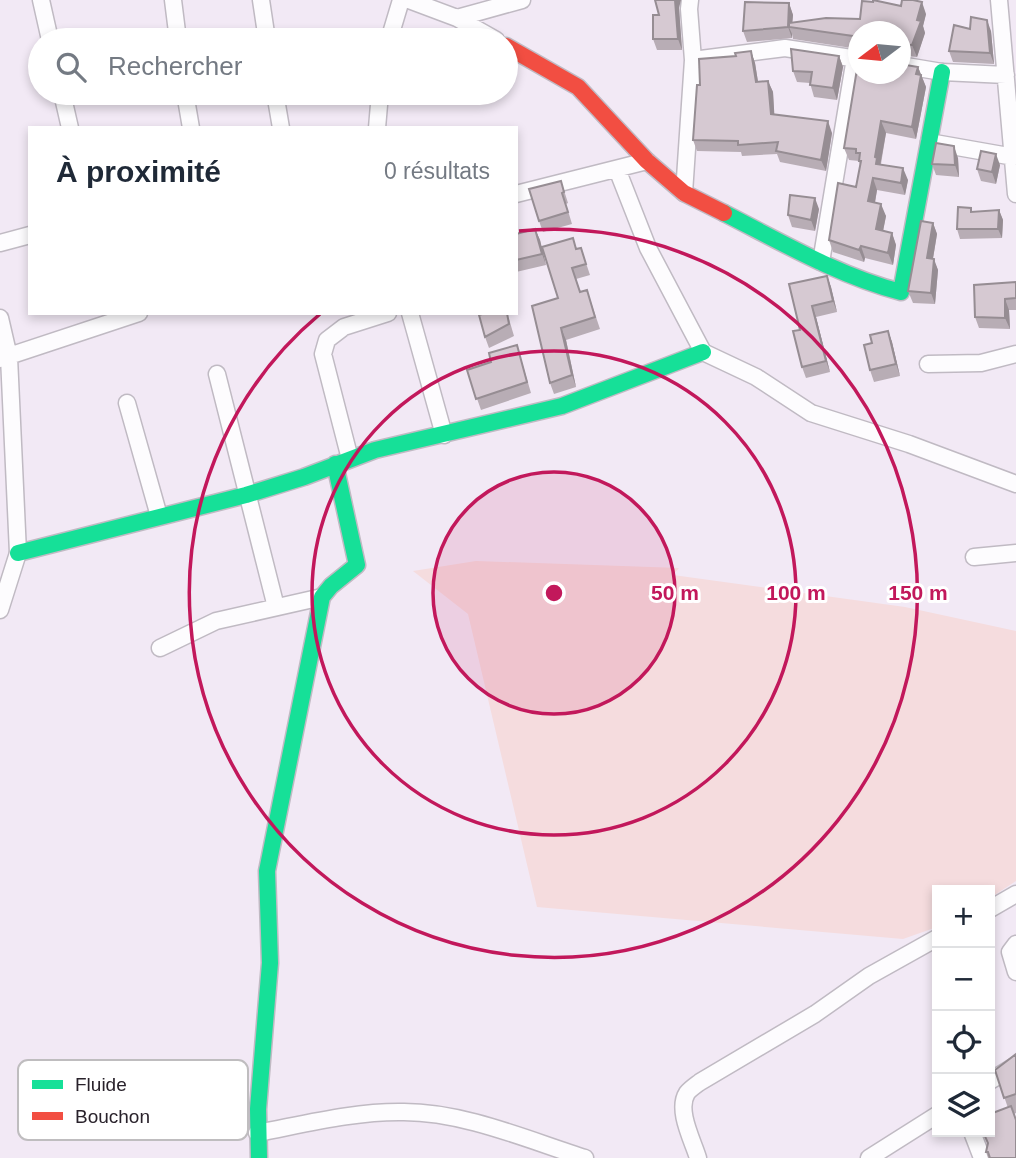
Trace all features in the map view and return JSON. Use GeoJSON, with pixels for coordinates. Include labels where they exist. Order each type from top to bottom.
{"type":"FeatureCollection","features":[{"type":"Feature","properties":{"kind":"street"},"geometry":{"type":"LineString","coordinates":[[41,0],[47,28]]}},
{"type":"Feature","properties":{"kind":"street"},"geometry":{"type":"LineString","coordinates":[[173,0],[176,28]]}},
{"type":"Feature","properties":{"kind":"street"},"geometry":{"type":"LineString","coordinates":[[261,0],[265,28]]}},
{"type":"Feature","properties":{"kind":"street"},"geometry":{"type":"LineString","coordinates":[[393,28],[401,0]]}},
{"type":"Feature","properties":{"kind":"street"},"geometry":{"type":"LineString","coordinates":[[409,0],[457,18],[475,28]]}},
{"type":"Feature","properties":{"kind":"street"},"geometry":{"type":"LineString","coordinates":[[457,18],[522,0]]}},
{"type":"Feature","properties":{"kind":"street"},"geometry":{"type":"LineString","coordinates":[[684,193],[693,60],[690,0]]}},
{"type":"Feature","properties":{"kind":"street"},"geometry":{"type":"LineString","coordinates":[[988,0],[999,0],[1016,194]]}},
{"type":"Feature","properties":{"kind":"street"},"geometry":{"type":"LineString","coordinates":[[693,60],[785,48],[848,58]]}},
{"type":"Feature","properties":{"kind":"street"},"geometry":{"type":"LineString","coordinates":[[518,53],[578,88],[647,161],[684,193],[821,262],[901,292],[942,72]]}},
{"type":"Feature","properties":{"kind":"street"},"geometry":{"type":"LineString","coordinates":[[911,67],[942,72],[1006,75]]}},
{"type":"Feature","properties":{"kind":"street"},"geometry":{"type":"LineString","coordinates":[[821,262],[853,84]]}},
{"type":"Feature","properties":{"kind":"street"},"geometry":{"type":"LineString","coordinates":[[65,105],[70,126]]}},
{"type":"Feature","properties":{"kind":"street"},"geometry":{"type":"LineString","coordinates":[[187,105],[191,126]]}},
{"type":"Feature","properties":{"kind":"street"},"geometry":{"type":"LineString","coordinates":[[277,105],[281,126]]}},
{"type":"Feature","properties":{"kind":"street"},"geometry":{"type":"LineString","coordinates":[[377,126],[379,105]]}},
{"type":"Feature","properties":{"kind":"street"},"geometry":{"type":"LineString","coordinates":[[929,142],[1014,157]]}},
{"type":"Feature","properties":{"kind":"street"},"geometry":{"type":"LineString","coordinates":[[518,194],[647,161]]}},
{"type":"Feature","properties":{"kind":"street"},"geometry":{"type":"LineString","coordinates":[[617,169],[648,248],[703,352],[756,377],[811,413],[909,443],[1016,484]]}},
{"type":"Feature","properties":{"kind":"street"},"geometry":{"type":"LineString","coordinates":[[0,243],[28,236]]}},
{"type":"Feature","properties":{"kind":"street"},"geometry":{"type":"LineString","coordinates":[[259,1158],[257,1133],[271,965],[265,894],[267,871],[322,597],[357,565],[323,354],[327,340],[344,327],[382,315]]}},
{"type":"Feature","properties":{"kind":"street"},"geometry":{"type":"LineString","coordinates":[[411,315],[444,435]]}},
{"type":"Feature","properties":{"kind":"street"},"geometry":{"type":"LineString","coordinates":[[0,318],[18,553],[0,610]]}},
{"type":"Feature","properties":{"kind":"street"},"geometry":{"type":"LineString","coordinates":[[5,358],[113,318]]}},
{"type":"Feature","properties":{"kind":"street"},"geometry":{"type":"LineString","coordinates":[[18,553],[246,495],[304,477],[375,450],[562,406],[703,352]]}},
{"type":"Feature","properties":{"kind":"street"},"geometry":{"type":"LineString","coordinates":[[928,364],[981,363],[1016,354]]}},
{"type":"Feature","properties":{"kind":"street"},"geometry":{"type":"LineString","coordinates":[[217,374],[276,607]]}},
{"type":"Feature","properties":{"kind":"street"},"geometry":{"type":"LineString","coordinates":[[127,402],[159,516]]}},
{"type":"Feature","properties":{"kind":"street"},"geometry":{"type":"LineString","coordinates":[[974,557],[1016,553]]}},
{"type":"Feature","properties":{"kind":"street"},"geometry":{"type":"LineString","coordinates":[[160,648],[216,621],[322,597]]}},
{"type":"Feature","properties":{"kind":"street"},"geometry":{"type":"LineString","coordinates":[[995,906],[1016,894]]}},
{"type":"Feature","properties":{"kind":"street"},"geometry":{"type":"LineString","coordinates":[[698,1158],[684,1112],[684,1101],[688,1093],[700,1082],[814,1014],[869,976],[932,941]]}},
{"type":"Feature","properties":{"kind":"street"},"geometry":{"type":"LineString","coordinates":[[1016,944],[1010,952],[1016,972]]}},
{"type":"Feature","properties":{"kind":"street"},"geometry":{"type":"LineString","coordinates":[[995,1078],[1016,1065]]}},
{"type":"Feature","properties":{"kind":"street"},"geometry":{"type":"LineString","coordinates":[[257,1133],[360,1114],[406,1111],[462,1119],[585,1158]]}},
{"type":"Feature","properties":{"kind":"street"},"geometry":{"type":"LineString","coordinates":[[875,1156],[932,1118]]}},
{"type":"Feature","properties":{"kind":"street"},"geometry":{"type":"LineString","coordinates":[[974,1137],[982,1158]]}},
{"type":"Feature","properties":{"kind":"street"},"geometry":{"type":"LineString","coordinates":[[522,1138],[531,1158]]}},
{"type":"Feature","properties":{"kind":"shaded area"},"geometry":{"type":"Polygon","coordinates":[[[476,561],[679,568],[673,575],[905,607],[1016,631],[1016,881],[995,895],[995,885],[932,885],[932,929],[903,939],[537,907],[468,614],[413,571],[476,561]]]}},
{"type":"Feature","properties":{"kind":"building"},"geometry":{"type":"Polygon","coordinates":[[[655,0],[675,0],[678,39],[653,39],[653,15],[659,15],[655,0]]]}},
{"type":"Feature","properties":{"kind":"building"},"geometry":{"type":"Polygon","coordinates":[[[902,0],[922,2],[917,20],[921,21],[912,45],[911,21],[848,21],[848,35],[789,27],[789,23],[826,18],[860,19],[862,1],[901,6],[902,0]]]}},
{"type":"Feature","properties":{"kind":"building"},"geometry":{"type":"Polygon","coordinates":[[[745,2],[789,3],[788,27],[743,31],[745,2]]]}},
{"type":"Feature","properties":{"kind":"building"},"geometry":{"type":"Polygon","coordinates":[[[971,17],[987,20],[990,53],[949,51],[954,25],[970,29],[971,17]]]}},
{"type":"Feature","properties":{"kind":"building"},"geometry":{"type":"Polygon","coordinates":[[[791,49],[839,56],[833,88],[810,85],[812,72],[793,71],[791,49]]]}},
{"type":"Feature","properties":{"kind":"building"},"geometry":{"type":"Polygon","coordinates":[[[751,51],[756,82],[768,81],[771,114],[828,121],[821,160],[776,151],[778,142],[738,145],[738,141],[693,140],[697,85],[700,85],[699,59],[736,56],[735,53],[751,51]]]}},
{"type":"Feature","properties":{"kind":"building"},"geometry":{"type":"Polygon","coordinates":[[[911,66],[918,67],[916,74],[921,75],[912,127],[881,121],[875,157],[876,164],[903,168],[901,183],[873,178],[868,201],[881,204],[876,229],[892,233],[888,253],[861,246],[859,250],[829,240],[838,183],[856,187],[861,161],[860,153],[856,153],[856,149],[844,148],[855,84],[911,84],[911,66]]]}},
{"type":"Feature","properties":{"kind":"building"},"geometry":{"type":"Polygon","coordinates":[[[936,143],[954,146],[955,165],[932,164],[936,143]]]}},
{"type":"Feature","properties":{"kind":"building"},"geometry":{"type":"Polygon","coordinates":[[[981,151],[996,154],[992,172],[977,169],[981,151]]]}},
{"type":"Feature","properties":{"kind":"building"},"geometry":{"type":"Polygon","coordinates":[[[561,181],[568,212],[539,221],[529,189],[561,181]]]}},
{"type":"Feature","properties":{"kind":"building"},"geometry":{"type":"Polygon","coordinates":[[[790,195],[815,198],[811,220],[788,215],[790,195]]]}},
{"type":"Feature","properties":{"kind":"building"},"geometry":{"type":"Polygon","coordinates":[[[958,207],[971,208],[971,212],[999,210],[998,229],[957,229],[958,207]]]}},
{"type":"Feature","properties":{"kind":"building"},"geometry":{"type":"Polygon","coordinates":[[[921,221],[933,223],[927,258],[934,259],[931,293],[908,291],[921,221]]]}},
{"type":"Feature","properties":{"kind":"building"},"geometry":{"type":"Polygon","coordinates":[[[535,229],[542,254],[518,260],[518,233],[535,229]]]}},
{"type":"Feature","properties":{"kind":"building"},"geometry":{"type":"Polygon","coordinates":[[[573,238],[576,249],[581,248],[586,264],[572,268],[580,292],[587,290],[595,317],[561,328],[572,375],[550,383],[532,306],[558,298],[542,247],[573,238]]]}},
{"type":"Feature","properties":{"kind":"building"},"geometry":{"type":"Polygon","coordinates":[[[827,276],[833,301],[812,306],[826,361],[802,367],[793,331],[800,330],[789,284],[827,276]]]}},
{"type":"Feature","properties":{"kind":"building"},"geometry":{"type":"Polygon","coordinates":[[[1016,282],[1016,298],[1005,299],[1005,318],[975,317],[974,285],[1016,282]]]}},
{"type":"Feature","properties":{"kind":"building"},"geometry":{"type":"Polygon","coordinates":[[[479,315],[507,315],[509,324],[485,337],[479,315]]]}},
{"type":"Feature","properties":{"kind":"building"},"geometry":{"type":"Polygon","coordinates":[[[888,331],[896,364],[870,370],[864,345],[872,343],[870,335],[888,331]]]}},
{"type":"Feature","properties":{"kind":"building"},"geometry":{"type":"Polygon","coordinates":[[[517,345],[527,382],[476,399],[467,370],[491,362],[489,353],[517,345]]]}},
{"type":"Feature","properties":{"kind":"building"},"geometry":{"type":"Polygon","coordinates":[[[1016,1054],[1016,1094],[1004,1098],[995,1070],[1016,1054]]]}},
{"type":"Feature","properties":{"kind":"building"},"geometry":{"type":"Polygon","coordinates":[[[1011,1106],[1016,1120],[1016,1158],[990,1158],[986,1152],[988,1143],[985,1137],[995,1137],[995,1112],[1011,1106]]]}},
{"type":"Feature","properties":{"kind":"traffic: fast"},"geometry":{"type":"LineString","coordinates":[[724,213],[833,268],[901,292],[942,72]]}},
{"type":"Feature","properties":{"kind":"traffic: fast"},"geometry":{"type":"LineString","coordinates":[[18,553],[246,495],[304,477],[375,450],[562,406],[703,352]]}},
{"type":"Feature","properties":{"kind":"traffic: fast"},"geometry":{"type":"LineString","coordinates":[[259,1158],[258,1109],[270,963],[267,871],[322,597],[357,565],[335,464]]}},
{"type":"Feature","properties":{"kind":"traffic: jam"},"geometry":{"type":"LineString","coordinates":[[518,53],[578,87],[647,161],[684,193],[724,213]]}}]}
